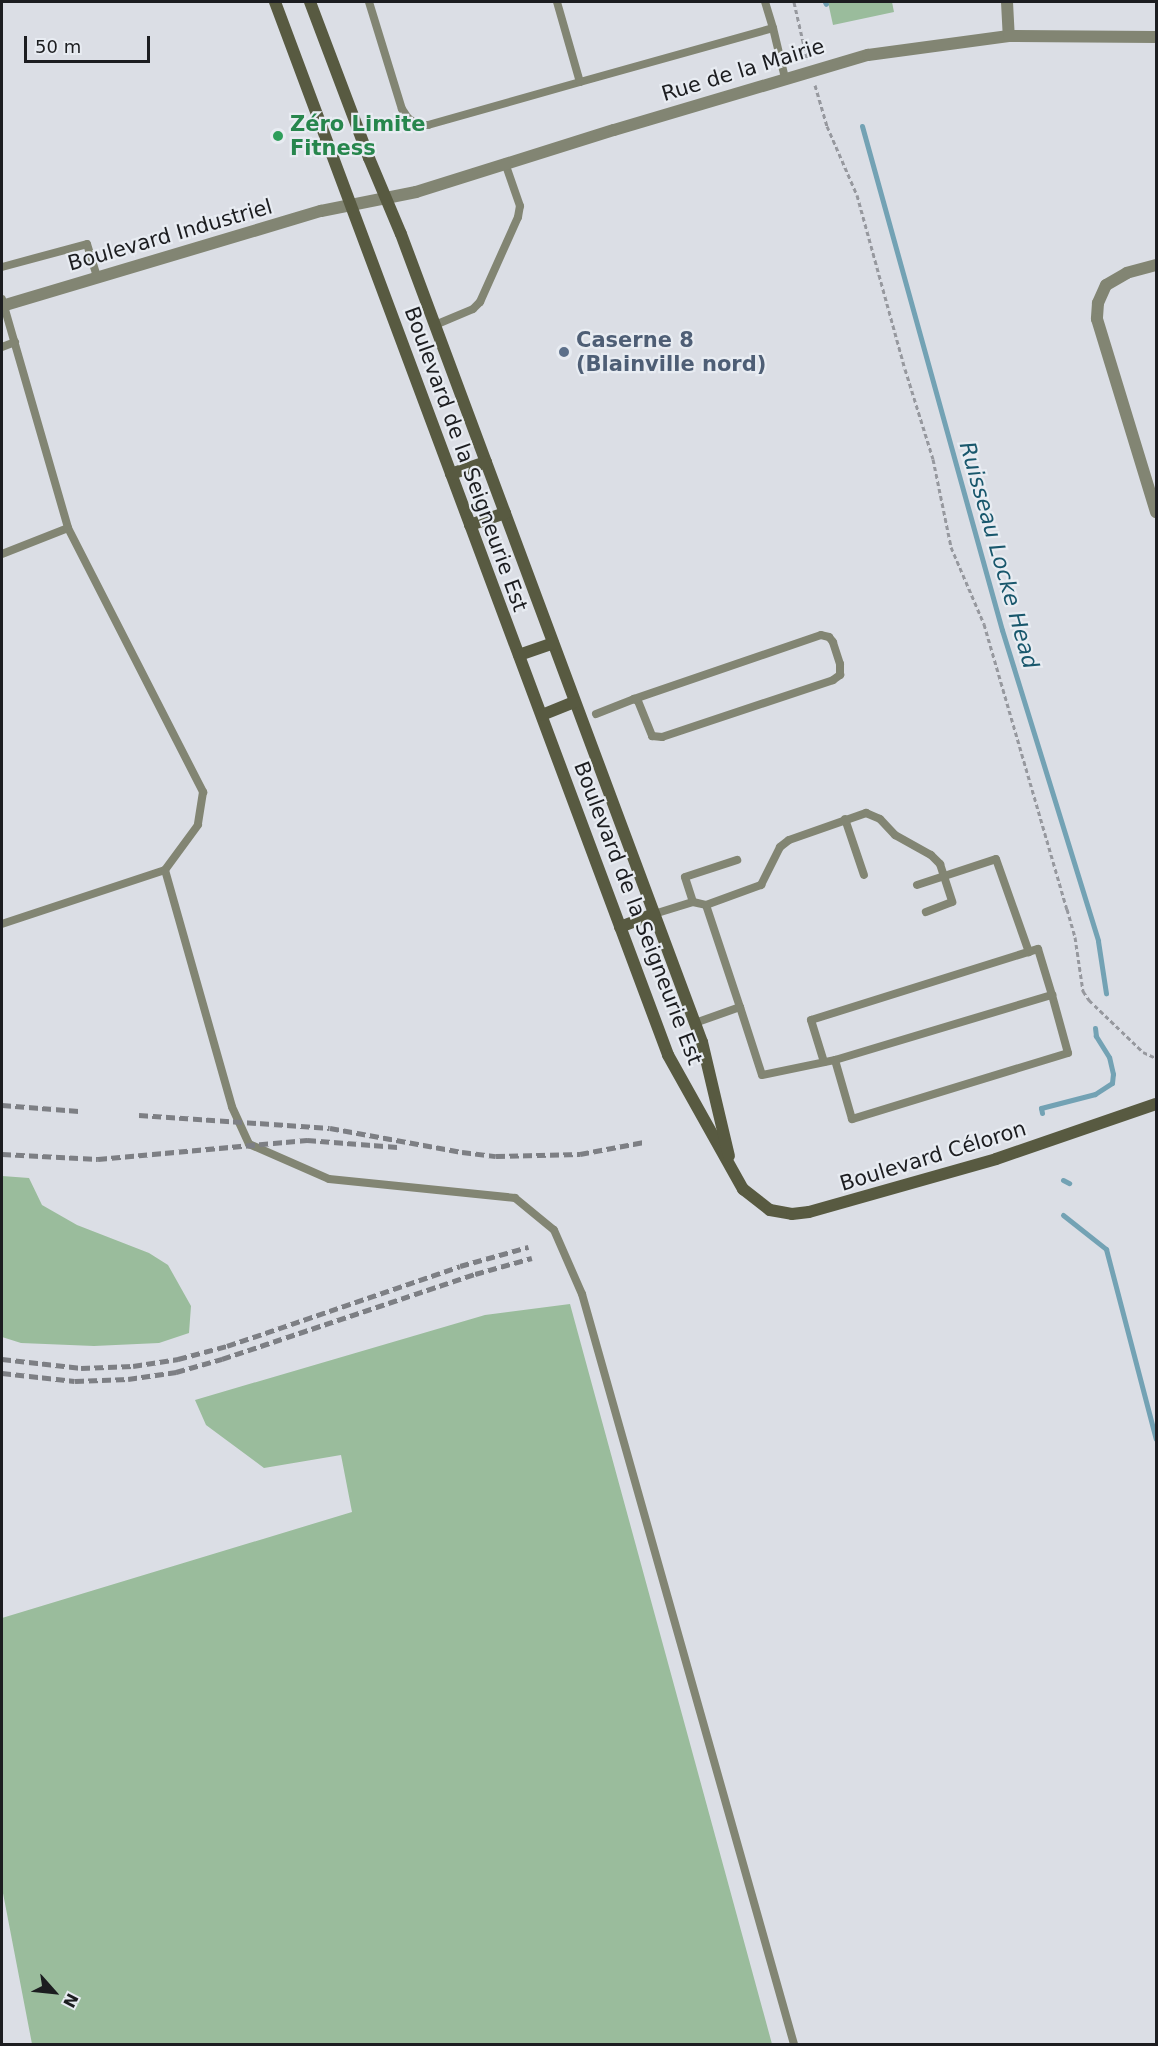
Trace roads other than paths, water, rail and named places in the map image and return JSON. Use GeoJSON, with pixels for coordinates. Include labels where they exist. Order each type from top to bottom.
{"type":"FeatureCollection","features":[{"type":"Feature","properties":{"kind":"main road","name":"Boulevard de la Seigneurie Est"},"geometry":{"type":"LineString","coordinates":[[275,2],[668,1055],[732,1171]]}},
{"type":"Feature","properties":{"kind":"main road","name":"Boulevard de la Seigneurie Est"},"geometry":{"type":"LineString","coordinates":[[310,2],[506,513],[702,1042],[732,1171]]}},
{"type":"Feature","properties":{"kind":"main road"},"geometry":{"type":"LineString","coordinates":[[451,474],[486,462]]}},
{"type":"Feature","properties":{"kind":"main road"},"geometry":{"type":"LineString","coordinates":[[470,525],[506,513]]}},
{"type":"Feature","properties":{"kind":"main road"},"geometry":{"type":"LineString","coordinates":[[519,655],[553,643]]}},
{"type":"Feature","properties":{"kind":"main road"},"geometry":{"type":"LineString","coordinates":[[542,715],[575,702]]}},
{"type":"Feature","properties":{"kind":"main road"},"geometry":{"type":"LineString","coordinates":[[620,927],[654,914]]}},
{"type":"Feature","properties":{"kind":"main road","name":"Boulevard Céloron"},"geometry":{"type":"LineString","coordinates":[[732,1171],[743,1189],[765,1208],[784,1214],[803,1213],[1007,1155],[1156,1104]]}},
{"type":"Feature","properties":{"kind":"street"},"geometry":{"type":"LineString","coordinates":[[1007,2],[1009,36]]}},
{"type":"Feature","properties":{"kind":"street","name":"Rue de la Mairie"},"geometry":{"type":"LineString","coordinates":[[351,206],[387,199],[833,63],[887,51],[1009,36],[1156,37]]}},
{"type":"Feature","properties":{"kind":"street","name":"Boulevard Industriel"},"geometry":{"type":"LineString","coordinates":[[2,303],[321,212],[351,206]]}},
{"type":"Feature","properties":{"kind":"street"},"geometry":{"type":"LineString","coordinates":[[1156,265],[1117,277],[1106,285],[1098,303],[1097,319],[1156,512]]}},
{"type":"Feature","properties":{"kind":"lane"},"geometry":{"type":"LineString","coordinates":[[369,2],[402,108],[408,118],[418,125],[428,125],[773,28]]}},
{"type":"Feature","properties":{"kind":"lane"},"geometry":{"type":"LineString","coordinates":[[557,2],[579,82]]}},
{"type":"Feature","properties":{"kind":"lane"},"geometry":{"type":"LineString","coordinates":[[765,2],[785,78]]}},
{"type":"Feature","properties":{"kind":"lane"},"geometry":{"type":"LineString","coordinates":[[435,325],[477,306],[518,217],[520,206],[506,163]]}},
{"type":"Feature","properties":{"kind":"lane"},"geometry":{"type":"LineString","coordinates":[[2,267],[87,244],[97,277]]}},
{"type":"Feature","properties":{"kind":"lane"},"geometry":{"type":"LineString","coordinates":[[2,303],[68,528],[203,792],[198,825],[165,870],[2,924]]}},
{"type":"Feature","properties":{"kind":"lane"},"geometry":{"type":"LineString","coordinates":[[2,347],[15,342]]}},
{"type":"Feature","properties":{"kind":"lane"},"geometry":{"type":"LineString","coordinates":[[2,554],[68,528]]}},
{"type":"Feature","properties":{"kind":"lane"},"geometry":{"type":"LineString","coordinates":[[596,714],[634,699],[821,635],[829,637],[833,642],[840,664],[840,675],[833,681],[662,737],[652,736],[638,701],[634,699]]}},
{"type":"Feature","properties":{"kind":"lane"},"geometry":{"type":"LineString","coordinates":[[654,914],[693,902],[706,905],[761,885],[784,843],[858,814],[873,815],[900,839],[936,859],[952,902],[926,912]]}},
{"type":"Feature","properties":{"kind":"lane"},"geometry":{"type":"LineString","coordinates":[[845,819],[864,875]]}},
{"type":"Feature","properties":{"kind":"lane"},"geometry":{"type":"LineString","coordinates":[[917,885],[996,859],[1029,952]]}},
{"type":"Feature","properties":{"kind":"lane"},"geometry":{"type":"LineString","coordinates":[[693,902],[685,877],[737,861]]}},
{"type":"Feature","properties":{"kind":"lane"},"geometry":{"type":"LineString","coordinates":[[165,870],[232,1107],[249,1144],[329,1179],[515,1198],[554,1230],[582,1294],[794,2044]]}},
{"type":"Feature","properties":{"kind":"lane"},"geometry":{"type":"LineString","coordinates":[[706,905],[762,1075],[835,1060],[1052,995]]}},
{"type":"Feature","properties":{"kind":"lane"},"geometry":{"type":"LineString","coordinates":[[824,1062],[811,1020],[1038,949],[1068,1053],[852,1119],[835,1060]]}},
{"type":"Feature","properties":{"kind":"lane"},"geometry":{"type":"LineString","coordinates":[[695,1023],[740,1007]]}},
{"type":"Feature","properties":{"kind":"waterway","name":"Ruisseau Locke Head"},"geometry":{"type":"LineString","coordinates":[[862,126],[1002,630],[1098,941],[1106,993]]}},
{"type":"Feature","properties":{"kind":"waterway","name":"Ruisseau Locke Head"},"geometry":{"type":"LineString","coordinates":[[1042,1113],[1041,1108],[1095,1094],[1112,1083],[1113,1074],[1109,1057],[1096,1036],[1095,1028]]}},
{"type":"Feature","properties":{"kind":"waterway","name":"Ruisseau Locke Head"},"geometry":{"type":"LineString","coordinates":[[1063,1180],[1069,1183]]}},
{"type":"Feature","properties":{"kind":"waterway","name":"Ruisseau Locke Head"},"geometry":{"type":"LineString","coordinates":[[1063,1215],[1106,1249],[1156,1439]]}},
{"type":"Feature","properties":{"kind":"railway"},"geometry":{"type":"LineString","coordinates":[[2,1105],[79,1111]]}},
{"type":"Feature","properties":{"kind":"railway"},"geometry":{"type":"LineString","coordinates":[[139,1115],[330,1128],[496,1156],[580,1154],[644,1142]]}},
{"type":"Feature","properties":{"kind":"railway"},"geometry":{"type":"LineString","coordinates":[[2,1154],[98,1159],[307,1140],[398,1147]]}},
{"type":"Feature","properties":{"kind":"railway"},"geometry":{"type":"LineString","coordinates":[[2,1359],[81,1368],[133,1366],[178,1359],[227,1346],[460,1266],[528,1247]]}},
{"type":"Feature","properties":{"kind":"railway"},"geometry":{"type":"LineString","coordinates":[[2,1373],[75,1381],[128,1379],[176,1372],[222,1359],[475,1274],[532,1258]]}},
{"type":"Feature","properties":{"kind":"place","name":"Zéro Limite Fitness"},"geometry":{"type":"Point","coordinates":[278,136]}},
{"type":"Feature","properties":{"kind":"place","name":"Caserne 8 (Blainville nord)"},"geometry":{"type":"Point","coordinates":[564,352]}}]}
